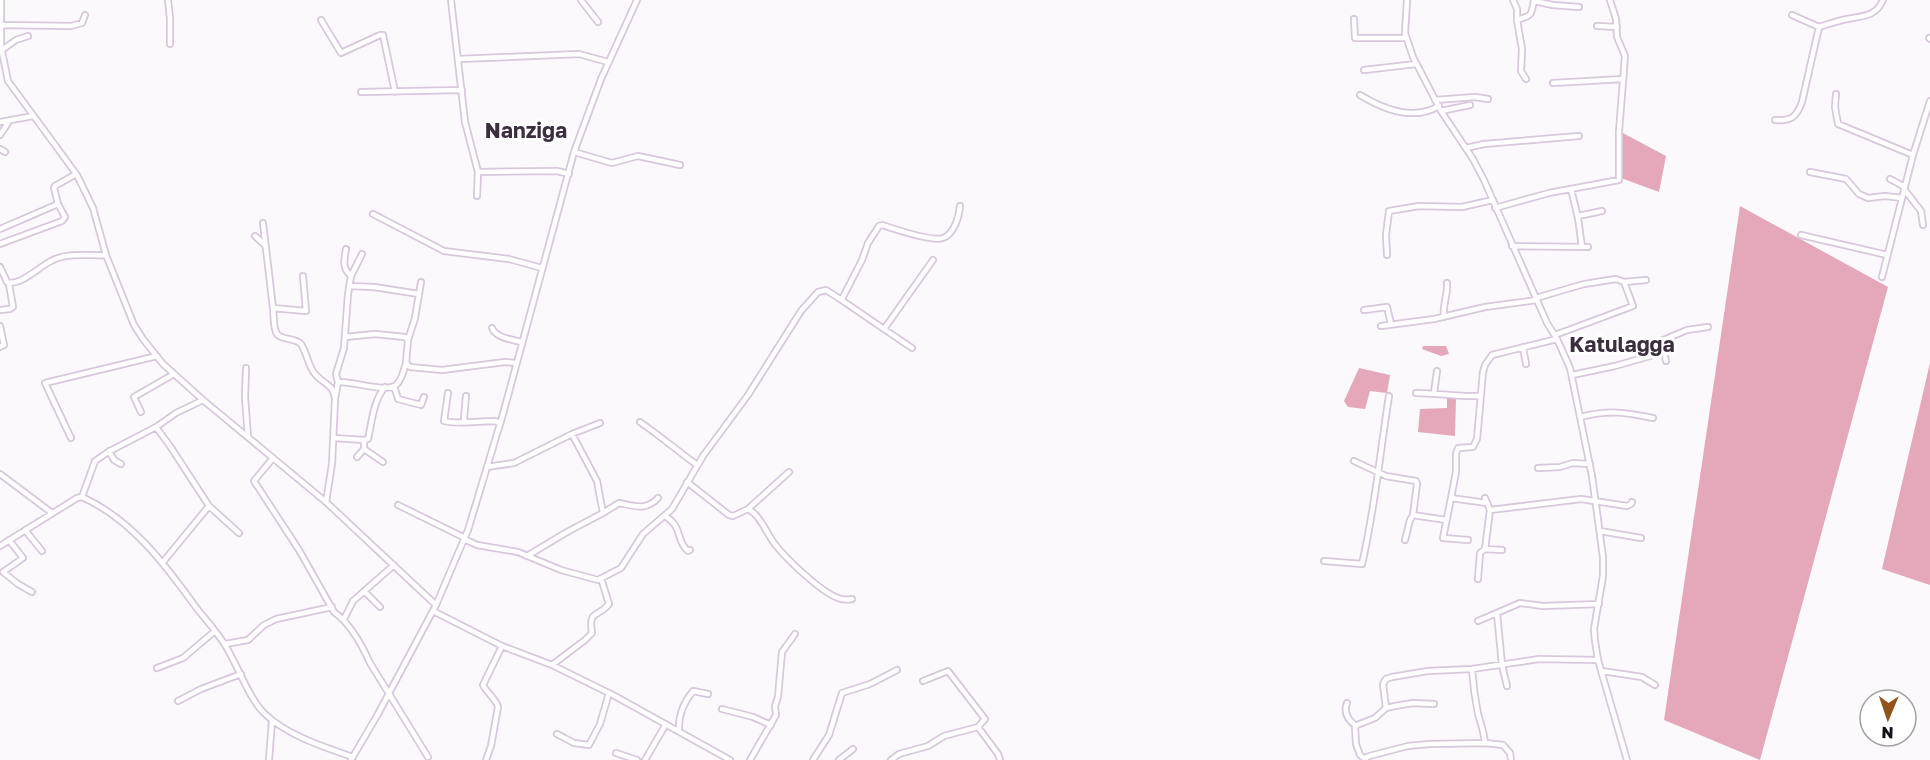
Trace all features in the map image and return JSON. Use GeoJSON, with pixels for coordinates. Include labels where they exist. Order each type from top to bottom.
{"type":"FeatureCollection","features":[{"type":"Feature","properties":{"kind":"street"},"geometry":{"type":"LineString","coordinates":[[1,0],[2,50],[8,81],[76,174],[93,208],[106,255],[134,325],[157,356],[202,400],[326,502],[436,605]]}},
{"type":"Feature","properties":{"kind":"street"},"geometry":{"type":"LineString","coordinates":[[168,0],[170,44]]}},
{"type":"Feature","properties":{"kind":"street"},"geometry":{"type":"LineString","coordinates":[[451,0],[468,137],[478,172],[477,196]]}},
{"type":"Feature","properties":{"kind":"street"},"geometry":{"type":"LineString","coordinates":[[581,0],[598,22]]}},
{"type":"Feature","properties":{"kind":"street"},"geometry":{"type":"LineString","coordinates":[[82,497],[99,505],[115,517],[139,537],[163,562],[225,645],[261,711],[272,720],[317,744],[352,758],[436,605],[474,515],[574,152],[608,62],[637,0]]}},
{"type":"Feature","properties":{"kind":"street"},"geometry":{"type":"LineString","coordinates":[[1407,0],[1406,38],[1416,64],[1440,109],[1466,148],[1493,200],[1572,375],[1590,464],[1603,557],[1599,604],[1594,629],[1598,660],[1626,760]]}},
{"type":"Feature","properties":{"kind":"street"},"geometry":{"type":"LineString","coordinates":[[1513,0],[1517,9],[1522,49],[1521,71],[1526,79]]}},
{"type":"Feature","properties":{"kind":"street"},"geometry":{"type":"LineString","coordinates":[[1495,208],[1549,193],[1619,180],[1619,131],[1625,57],[1617,37],[1611,0]]}},
{"type":"Feature","properties":{"kind":"street"},"geometry":{"type":"LineString","coordinates":[[1792,15],[1819,27],[1846,19],[1867,17],[1874,13],[1882,0]]}},
{"type":"Feature","properties":{"kind":"street"},"geometry":{"type":"LineString","coordinates":[[1517,20],[1531,16],[1534,1],[1578,7]]}},
{"type":"Feature","properties":{"kind":"street"},"geometry":{"type":"LineString","coordinates":[[2,25],[71,26],[82,23],[85,15]]}},
{"type":"Feature","properties":{"kind":"street"},"geometry":{"type":"LineString","coordinates":[[1354,19],[1354,38],[1406,38]]}},
{"type":"Feature","properties":{"kind":"street"},"geometry":{"type":"LineString","coordinates":[[321,20],[341,53],[383,34],[395,92]]}},
{"type":"Feature","properties":{"kind":"street"},"geometry":{"type":"LineString","coordinates":[[1597,26],[1617,27]]}},
{"type":"Feature","properties":{"kind":"street"},"geometry":{"type":"LineString","coordinates":[[1774,120],[1788,121],[1798,112],[1819,27]]}},
{"type":"Feature","properties":{"kind":"street"},"geometry":{"type":"LineString","coordinates":[[2,50],[15,40],[28,36]]}},
{"type":"Feature","properties":{"kind":"street"},"geometry":{"type":"LineString","coordinates":[[459,59],[579,54],[608,62]]}},
{"type":"Feature","properties":{"kind":"street"},"geometry":{"type":"LineString","coordinates":[[1364,70],[1416,64]]}},
{"type":"Feature","properties":{"kind":"street"},"geometry":{"type":"LineString","coordinates":[[1553,83],[1623,79]]}},
{"type":"Feature","properties":{"kind":"street"},"geometry":{"type":"LineString","coordinates":[[362,92],[462,90]]}},
{"type":"Feature","properties":{"kind":"street"},"geometry":{"type":"LineString","coordinates":[[1836,94],[1835,107],[1838,124],[1913,155]]}},
{"type":"Feature","properties":{"kind":"street"},"geometry":{"type":"LineString","coordinates":[[1360,95],[1407,114],[1424,114],[1440,109],[1470,105]]}},
{"type":"Feature","properties":{"kind":"street"},"geometry":{"type":"LineString","coordinates":[[1435,100],[1488,99]]}},
{"type":"Feature","properties":{"kind":"street"},"geometry":{"type":"LineString","coordinates":[[1882,277],[1913,155],[1930,101]]}},
{"type":"Feature","properties":{"kind":"street"},"geometry":{"type":"LineString","coordinates":[[0,122],[33,116]]}},
{"type":"Feature","properties":{"kind":"street"},"geometry":{"type":"LineString","coordinates":[[0,135],[10,120]]}},
{"type":"Feature","properties":{"kind":"street"},"geometry":{"type":"LineString","coordinates":[[1466,148],[1484,144],[1579,136]]}},
{"type":"Feature","properties":{"kind":"street"},"geometry":{"type":"LineString","coordinates":[[574,152],[612,163],[638,156],[680,165]]}},
{"type":"Feature","properties":{"kind":"street"},"geometry":{"type":"LineString","coordinates":[[478,172],[557,171],[569,174]]}},
{"type":"Feature","properties":{"kind":"street"},"geometry":{"type":"LineString","coordinates":[[1810,172],[1846,179],[1859,194],[1868,198],[1902,198]]}},
{"type":"Feature","properties":{"kind":"street"},"geometry":{"type":"LineString","coordinates":[[0,244],[62,221],[65,217],[58,204],[54,188],[76,174]]}},
{"type":"Feature","properties":{"kind":"street"},"geometry":{"type":"LineString","coordinates":[[1890,179],[1904,188],[1921,212],[1923,225]]}},
{"type":"Feature","properties":{"kind":"street"},"geometry":{"type":"LineString","coordinates":[[1512,246],[1585,247],[1571,189]]}},
{"type":"Feature","properties":{"kind":"street"},"geometry":{"type":"LineString","coordinates":[[1387,255],[1386,235],[1389,211],[1419,206],[1462,207],[1493,200]]}},
{"type":"Feature","properties":{"kind":"street"},"geometry":{"type":"LineString","coordinates":[[0,229],[58,204]]}},
{"type":"Feature","properties":{"kind":"street"},"geometry":{"type":"LineString","coordinates":[[840,299],[879,226],[939,239],[952,230],[958,220],[960,206]]}},
{"type":"Feature","properties":{"kind":"street"},"geometry":{"type":"LineString","coordinates":[[1578,216],[1602,211]]}},
{"type":"Feature","properties":{"kind":"street"},"geometry":{"type":"LineString","coordinates":[[373,214],[444,251],[509,259],[542,268]]}},
{"type":"Feature","properties":{"kind":"street"},"geometry":{"type":"LineString","coordinates":[[263,223],[276,332],[279,336],[300,344],[315,374],[334,391],[335,399]]}},
{"type":"Feature","properties":{"kind":"street"},"geometry":{"type":"LineString","coordinates":[[1801,235],[1887,255]]}},
{"type":"Feature","properties":{"kind":"street"},"geometry":{"type":"LineString","coordinates":[[255,236],[266,246]]}},
{"type":"Feature","properties":{"kind":"street"},"geometry":{"type":"LineString","coordinates":[[346,249],[344,266],[351,276]]}},
{"type":"Feature","properties":{"kind":"street"},"geometry":{"type":"LineString","coordinates":[[9,284],[22,281],[32,272],[60,256],[106,255]]}},
{"type":"Feature","properties":{"kind":"street"},"geometry":{"type":"LineString","coordinates":[[326,502],[334,438],[338,382],[336,374],[345,337],[351,276],[362,255]]}},
{"type":"Feature","properties":{"kind":"street"},"geometry":{"type":"LineString","coordinates":[[884,329],[933,260]]}},
{"type":"Feature","properties":{"kind":"street"},"geometry":{"type":"LineString","coordinates":[[0,267],[9,284],[13,307],[0,310]]}},
{"type":"Feature","properties":{"kind":"street"},"geometry":{"type":"LineString","coordinates":[[273,308],[306,311],[303,276]]}},
{"type":"Feature","properties":{"kind":"street"},"geometry":{"type":"LineString","coordinates":[[1381,326],[1444,317],[1485,307],[1536,299],[1584,284],[1616,279],[1624,282],[1647,280]]}},
{"type":"Feature","properties":{"kind":"street"},"geometry":{"type":"LineString","coordinates":[[338,382],[353,382],[378,388],[397,384],[408,365],[408,340],[415,318],[420,282]]}},
{"type":"Feature","properties":{"kind":"street"},"geometry":{"type":"LineString","coordinates":[[1467,540],[1443,538],[1456,472],[1456,454],[1458,448],[1473,447],[1477,439],[1482,372],[1492,355],[1556,337],[1633,306],[1624,282]]}},
{"type":"Feature","properties":{"kind":"street"},"geometry":{"type":"LineString","coordinates":[[1444,317],[1447,283]]}},
{"type":"Feature","properties":{"kind":"street"},"geometry":{"type":"LineString","coordinates":[[349,286],[374,287],[419,294]]}},
{"type":"Feature","properties":{"kind":"street"},"geometry":{"type":"LineString","coordinates":[[398,505],[477,545],[518,552],[561,570],[598,580],[621,568],[643,534],[672,509],[698,465],[748,395],[801,311],[818,292],[826,290],[912,348]]}},
{"type":"Feature","properties":{"kind":"street"},"geometry":{"type":"LineString","coordinates":[[1364,310],[1387,307],[1391,324]]}},
{"type":"Feature","properties":{"kind":"street"},"geometry":{"type":"LineString","coordinates":[[0,326],[4,345],[0,347]]}},
{"type":"Feature","properties":{"kind":"street"},"geometry":{"type":"LineString","coordinates":[[1666,361],[1661,341],[1687,330],[1708,327]]}},
{"type":"Feature","properties":{"kind":"street"},"geometry":{"type":"LineString","coordinates":[[492,328],[498,335],[521,342]]}},
{"type":"Feature","properties":{"kind":"street"},"geometry":{"type":"LineString","coordinates":[[345,337],[375,334],[408,340]]}},
{"type":"Feature","properties":{"kind":"street"},"geometry":{"type":"LineString","coordinates":[[1523,347],[1526,364]]}},
{"type":"Feature","properties":{"kind":"street"},"geometry":{"type":"LineString","coordinates":[[1572,375],[1664,352]]}},
{"type":"Feature","properties":{"kind":"street"},"geometry":{"type":"LineString","coordinates":[[71,438],[45,383],[157,356]]}},
{"type":"Feature","properties":{"kind":"street"},"geometry":{"type":"LineString","coordinates":[[408,365],[442,370],[505,362],[516,363]]}},
{"type":"Feature","properties":{"kind":"street"},"geometry":{"type":"LineString","coordinates":[[246,368],[245,397],[248,437]]}},
{"type":"Feature","properties":{"kind":"street"},"geometry":{"type":"LineString","coordinates":[[1434,393],[1437,372]]}},
{"type":"Feature","properties":{"kind":"street"},"geometry":{"type":"LineString","coordinates":[[141,412],[134,397],[174,374]]}},
{"type":"Feature","properties":{"kind":"street"},"geometry":{"type":"LineString","coordinates":[[334,438],[368,439],[376,403],[388,387]]}},
{"type":"Feature","properties":{"kind":"street"},"geometry":{"type":"LineString","coordinates":[[388,387],[395,389],[398,399],[421,405],[424,397]]}},
{"type":"Feature","properties":{"kind":"street"},"geometry":{"type":"LineString","coordinates":[[448,393],[444,421],[459,423],[495,421],[499,423]]}},
{"type":"Feature","properties":{"kind":"street"},"geometry":{"type":"LineString","coordinates":[[1416,393],[1460,397],[1480,396]]}},
{"type":"Feature","properties":{"kind":"street"},"geometry":{"type":"LineString","coordinates":[[465,421],[466,396]]}},
{"type":"Feature","properties":{"kind":"street"},"geometry":{"type":"LineString","coordinates":[[1324,561],[1362,564],[1371,526],[1389,396]]}},
{"type":"Feature","properties":{"kind":"street"},"geometry":{"type":"LineString","coordinates":[[0,546],[82,497],[95,461],[202,400]]}},
{"type":"Feature","properties":{"kind":"street"},"geometry":{"type":"LineString","coordinates":[[1580,417],[1603,412],[1627,412],[1653,418]]}},
{"type":"Feature","properties":{"kind":"street"},"geometry":{"type":"LineString","coordinates":[[640,422],[698,465]]}},
{"type":"Feature","properties":{"kind":"street"},"geometry":{"type":"LineString","coordinates":[[487,467],[514,464],[572,434],[600,423]]}},
{"type":"Feature","properties":{"kind":"street"},"geometry":{"type":"LineString","coordinates":[[156,427],[209,506],[239,533]]}},
{"type":"Feature","properties":{"kind":"street"},"geometry":{"type":"LineString","coordinates":[[572,434],[597,481],[603,513]]}},
{"type":"Feature","properties":{"kind":"street"},"geometry":{"type":"LineString","coordinates":[[357,457],[364,449],[364,440]]}},
{"type":"Feature","properties":{"kind":"street"},"geometry":{"type":"LineString","coordinates":[[364,449],[383,462]]}},
{"type":"Feature","properties":{"kind":"street"},"geometry":{"type":"LineString","coordinates":[[110,451],[114,460],[121,464]]}},
{"type":"Feature","properties":{"kind":"street"},"geometry":{"type":"LineString","coordinates":[[273,458],[254,481],[299,550],[332,608],[344,619],[363,648],[428,757]]}},
{"type":"Feature","properties":{"kind":"street"},"geometry":{"type":"LineString","coordinates":[[1354,461],[1377,472],[1416,480],[1413,515],[1405,540]]}},
{"type":"Feature","properties":{"kind":"street"},"geometry":{"type":"LineString","coordinates":[[1538,468],[1573,463],[1590,464]]}},
{"type":"Feature","properties":{"kind":"street"},"geometry":{"type":"LineString","coordinates":[[687,482],[733,516],[748,509],[789,472]]}},
{"type":"Feature","properties":{"kind":"street"},"geometry":{"type":"LineString","coordinates":[[0,474],[52,513]]}},
{"type":"Feature","properties":{"kind":"street"},"geometry":{"type":"LineString","coordinates":[[527,556],[620,503],[634,507],[646,507],[658,498]]}},
{"type":"Feature","properties":{"kind":"street"},"geometry":{"type":"LineString","coordinates":[[1451,498],[1486,500],[1490,510],[1485,549],[1480,553],[1478,579]]}},
{"type":"Feature","properties":{"kind":"street"},"geometry":{"type":"LineString","coordinates":[[1490,510],[1581,499],[1627,506],[1632,502]]}},
{"type":"Feature","properties":{"kind":"street"},"geometry":{"type":"LineString","coordinates":[[163,562],[209,506]]}},
{"type":"Feature","properties":{"kind":"street"},"geometry":{"type":"LineString","coordinates":[[748,509],[753,512],[786,558],[834,596],[844,600],[852,599]]}},
{"type":"Feature","properties":{"kind":"street"},"geometry":{"type":"LineString","coordinates":[[1413,515],[1446,520]]}},
{"type":"Feature","properties":{"kind":"street"},"geometry":{"type":"LineString","coordinates":[[666,516],[678,528],[682,546],[690,550]]}},
{"type":"Feature","properties":{"kind":"street"},"geometry":{"type":"LineString","coordinates":[[26,530],[42,551]]}},
{"type":"Feature","properties":{"kind":"street"},"geometry":{"type":"LineString","coordinates":[[1600,531],[1641,538]]}},
{"type":"Feature","properties":{"kind":"street"},"geometry":{"type":"LineString","coordinates":[[9,540],[23,558],[3,572],[32,592]]}},
{"type":"Feature","properties":{"kind":"street"},"geometry":{"type":"LineString","coordinates":[[1485,549],[1502,550]]}},
{"type":"Feature","properties":{"kind":"street"},"geometry":{"type":"LineString","coordinates":[[344,619],[353,601],[394,565]]}},
{"type":"Feature","properties":{"kind":"street"},"geometry":{"type":"LineString","coordinates":[[552,665],[592,633],[590,622],[594,614],[609,604],[602,578]]}},
{"type":"Feature","properties":{"kind":"street"},"geometry":{"type":"LineString","coordinates":[[364,591],[380,607]]}},
{"type":"Feature","properties":{"kind":"street"},"geometry":{"type":"LineString","coordinates":[[1478,621],[1520,603],[1543,606],[1599,604]]}},
{"type":"Feature","properties":{"kind":"street"},"geometry":{"type":"LineString","coordinates":[[225,645],[248,640],[264,625],[276,619],[332,608]]}},
{"type":"Feature","properties":{"kind":"street"},"geometry":{"type":"LineString","coordinates":[[433,610],[502,646],[552,665],[609,693],[730,760]]}},
{"type":"Feature","properties":{"kind":"street"},"geometry":{"type":"LineString","coordinates":[[1497,613],[1502,665],[1507,686]]}},
{"type":"Feature","properties":{"kind":"street"},"geometry":{"type":"LineString","coordinates":[[157,668],[183,658],[215,631]]}},
{"type":"Feature","properties":{"kind":"street"},"geometry":{"type":"LineString","coordinates":[[750,760],[776,716],[775,706],[782,652],[795,634]]}},
{"type":"Feature","properties":{"kind":"street"},"geometry":{"type":"LineString","coordinates":[[486,760],[498,707],[497,702],[483,685],[502,646]]}},
{"type":"Feature","properties":{"kind":"street"},"geometry":{"type":"LineString","coordinates":[[1386,708],[1383,684],[1386,679],[1392,677],[1539,659],[1598,660]]}},
{"type":"Feature","properties":{"kind":"street"},"geometry":{"type":"LineString","coordinates":[[1472,669],[1485,743]]}},
{"type":"Feature","properties":{"kind":"street"},"geometry":{"type":"LineString","coordinates":[[817,758],[829,735],[842,693],[870,684],[897,670]]}},
{"type":"Feature","properties":{"kind":"street"},"geometry":{"type":"LineString","coordinates":[[891,760],[899,754],[928,746],[944,736],[978,727],[984,722],[985,717],[948,671],[923,681]]}},
{"type":"Feature","properties":{"kind":"street"},"geometry":{"type":"LineString","coordinates":[[1602,671],[1642,677],[1655,685]]}},
{"type":"Feature","properties":{"kind":"street"},"geometry":{"type":"LineString","coordinates":[[178,701],[201,689],[241,674]]}},
{"type":"Feature","properties":{"kind":"street"},"geometry":{"type":"LineString","coordinates":[[678,731],[683,707],[690,694],[693,691],[708,694]]}},
{"type":"Feature","properties":{"kind":"street"},"geometry":{"type":"LineString","coordinates":[[557,734],[574,743],[589,745],[600,724],[609,693]]}},
{"type":"Feature","properties":{"kind":"street"},"geometry":{"type":"LineString","coordinates":[[1347,703],[1346,715],[1348,720],[1356,726]]}},
{"type":"Feature","properties":{"kind":"street"},"geometry":{"type":"LineString","coordinates":[[1356,726],[1375,718],[1386,708],[1413,703],[1434,704]]}},
{"type":"Feature","properties":{"kind":"street"},"geometry":{"type":"LineString","coordinates":[[722,709],[753,717],[771,725]]}},
{"type":"Feature","properties":{"kind":"street"},"geometry":{"type":"LineString","coordinates":[[269,760],[272,720]]}},
{"type":"Feature","properties":{"kind":"street"},"geometry":{"type":"LineString","coordinates":[[645,760],[666,724]]}},
{"type":"Feature","properties":{"kind":"street"},"geometry":{"type":"LineString","coordinates":[[1356,726],[1356,744],[1360,756],[1365,759],[1372,755],[1408,746],[1485,743],[1503,745],[1510,753],[1511,760]]}},
{"type":"Feature","properties":{"kind":"street"},"geometry":{"type":"LineString","coordinates":[[978,727],[1000,760]]}},
{"type":"Feature","properties":{"kind":"street"},"geometry":{"type":"LineString","coordinates":[[839,760],[853,749]]}},
{"type":"Feature","properties":{"kind":"street"},"geometry":{"type":"LineString","coordinates":[[616,753],[637,760]]}},
{"type":"Feature","properties":{"kind":"shaded area"},"geometry":{"type":"Polygon","coordinates":[[[1621,132],[1666,156],[1659,192],[1621,178],[1621,132]]]}},
{"type":"Feature","properties":{"kind":"shaded area"},"geometry":{"type":"Polygon","coordinates":[[[1740,206],[1888,287],[1760,760],[1664,720],[1740,206]]]}},
{"type":"Feature","properties":{"kind":"shaded area"},"geometry":{"type":"Polygon","coordinates":[[[1423,346],[1446,346],[1449,354],[1441,356],[1422,349],[1423,346]]]}},
{"type":"Feature","properties":{"kind":"shaded area"},"geometry":{"type":"Polygon","coordinates":[[[1930,363],[1930,585],[1882,569],[1930,363]]]}},
{"type":"Feature","properties":{"kind":"shaded area"},"geometry":{"type":"Polygon","coordinates":[[[1359,368],[1390,375],[1387,393],[1370,391],[1365,409],[1348,407],[1344,401],[1359,368]]]}},
{"type":"Feature","properties":{"kind":"shaded area"},"geometry":{"type":"Polygon","coordinates":[[[1447,396],[1456,398],[1455,436],[1418,432],[1420,409],[1447,408],[1447,396]]]}},
{"type":"Feature","properties":{"kind":"district","name":"Nanziga"},"geometry":{"type":"Point","coordinates":[526,130]}},
{"type":"Feature","properties":{"kind":"district","name":"Katulagga"},"geometry":{"type":"Point","coordinates":[1622,344]}}]}
